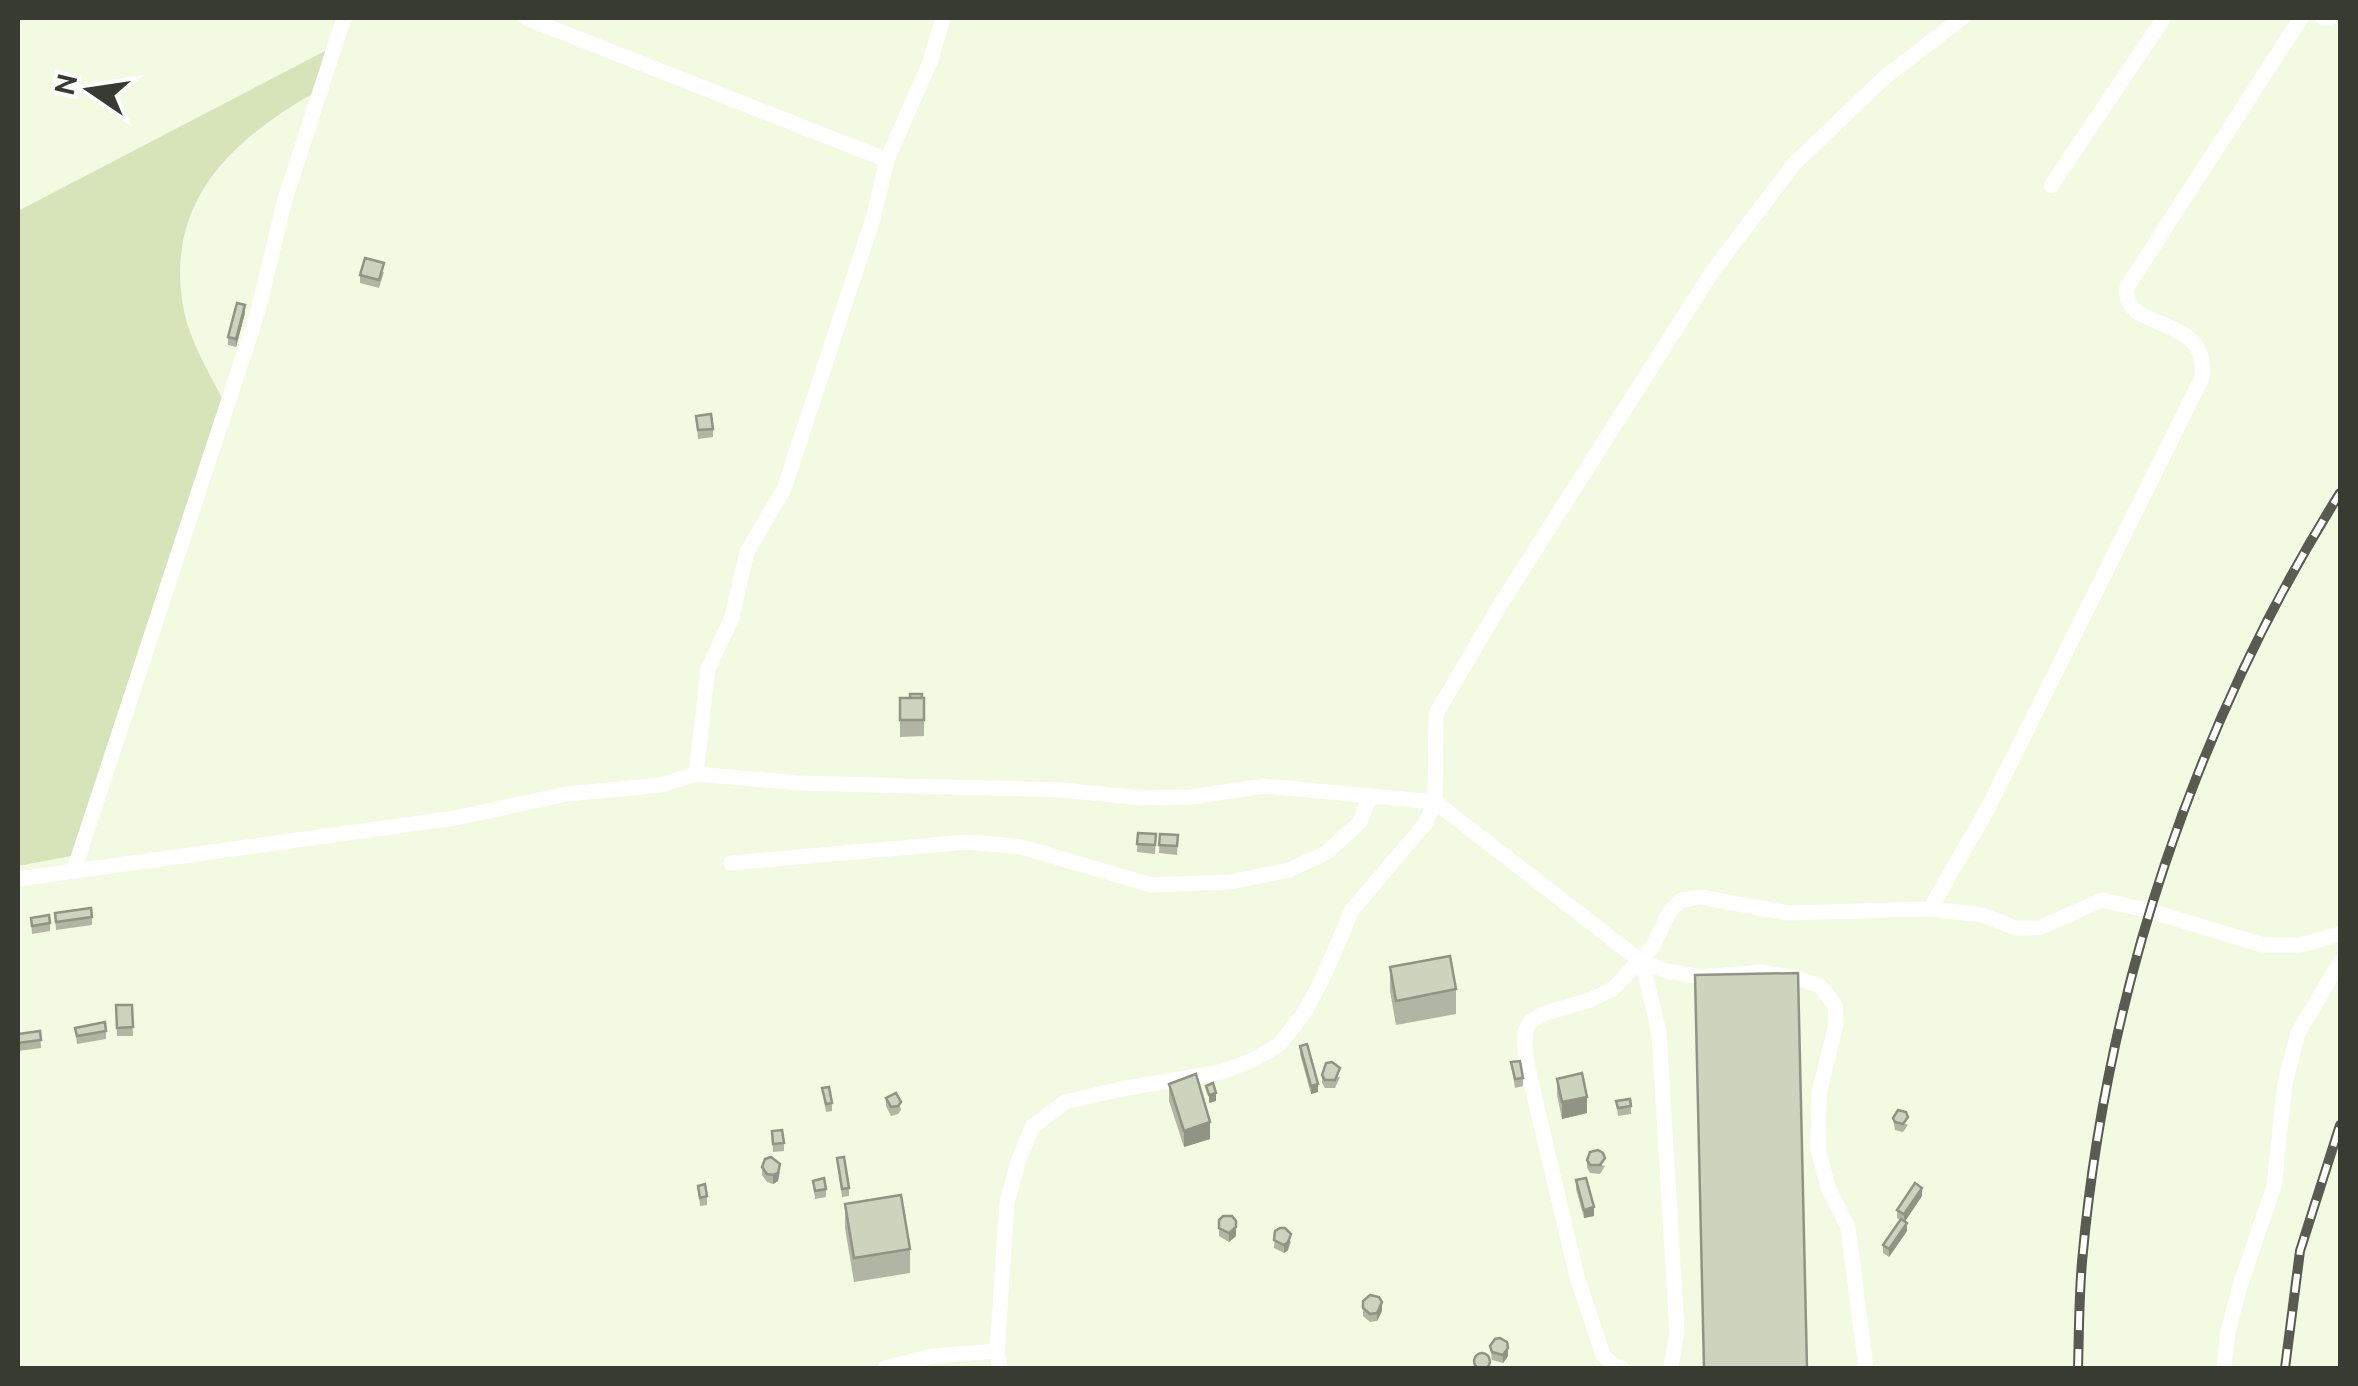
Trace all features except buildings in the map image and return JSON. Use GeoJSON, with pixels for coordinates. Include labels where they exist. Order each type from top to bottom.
{"type":"FeatureCollection","features":[{"type":"Feature","properties":{"kind":"street"},"geometry":{"type":"LineString","coordinates":[[74,870],[258,312],[285,199],[344,18]]}},
{"type":"Feature","properties":{"kind":"street"},"geometry":{"type":"LineString","coordinates":[[526,18],[887,160]]}},
{"type":"Feature","properties":{"kind":"street"},"geometry":{"type":"LineString","coordinates":[[696,774],[708,669],[732,617],[747,552],[784,489],[874,220],[887,160],[930,62],[943,18]]}},
{"type":"Feature","properties":{"kind":"street"},"geometry":{"type":"LineString","coordinates":[[1000,1368],[1006,1203],[1032,1127],[1065,1102],[1220,1072],[1254,1060],[1280,1044],[1304,1013],[1322,980],[1352,910],[1425,824],[1435,802],[1436,714],[1497,610],[1712,272],[1794,164],[1884,77],[1962,18]]}},
{"type":"Feature","properties":{"kind":"street"},"geometry":{"type":"LineString","coordinates":[[2052,186],[2164,18]]}},
{"type":"Feature","properties":{"kind":"street"},"geometry":{"type":"LineString","coordinates":[[1930,910],[1988,808],[2202,378],[2204,358],[2197,344],[2134,310],[2126,296],[2127,286],[2301,18]]}},
{"type":"Feature","properties":{"kind":"street"},"geometry":{"type":"LineString","coordinates":[[2323,18],[2330,18]]}},
{"type":"Feature","properties":{"kind":"street"},"geometry":{"type":"LineString","coordinates":[[18,880],[454,818],[568,794],[661,785],[696,774],[798,783],[1062,790],[1142,798],[1191,797],[1264,786],[1435,802],[1642,962],[1701,977],[1761,972],[1796,978],[1820,986],[1835,1005],[1836,1025],[1819,1093],[1818,1150],[1829,1190],[1848,1227],[1866,1368]]}},
{"type":"Feature","properties":{"kind":"street"},"geometry":{"type":"LineString","coordinates":[[731,862],[967,842],[1022,846],[1132,882],[1210,884],[1289,870],[1326,852],[1360,822],[1370,798]]}},
{"type":"Feature","properties":{"kind":"street"},"geometry":{"type":"LineString","coordinates":[[1622,1368],[1603,1355],[1577,1277],[1531,1082],[1525,1032],[1530,1022],[1543,1014],[1613,989],[1642,962],[1670,911],[1681,900],[1702,897],[1788,913],[1930,910],[1982,915],[2016,928],[2039,928],[2102,900],[2264,946],[2300,944],[2340,934]]}},
{"type":"Feature","properties":{"kind":"street"},"geometry":{"type":"LineString","coordinates":[[1642,962],[1659,1032],[1676,1332],[1671,1368]]}},
{"type":"Feature","properties":{"kind":"street"},"geometry":{"type":"LineString","coordinates":[[2224,1368],[2239,1289],[2274,1186],[2284,1083],[2298,1033],[2340,962]]}},
{"type":"Feature","properties":{"kind":"street"},"geometry":{"type":"LineString","coordinates":[[885,1368],[933,1356],[998,1351]]}},
{"type":"Feature","properties":{"kind":"green space"},"geometry":{"type":"Polygon","coordinates":[[[325,51],[314,93],[234,151],[197,201],[180,263],[182,299],[198,350],[222,398],[71,856],[18,866],[18,211],[325,51]]]}},
{"type":"Feature","properties":{"kind":"railway"},"geometry":{"type":"LineString","coordinates":[[2078,1368],[2082,1262],[2094,1160],[2136,960],[2201,766],[2242,672],[2288,581],[2340,493]]}},
{"type":"Feature","properties":{"kind":"railway"},"geometry":{"type":"LineString","coordinates":[[2285,1368],[2300,1251],[2340,1125]]}}]}
